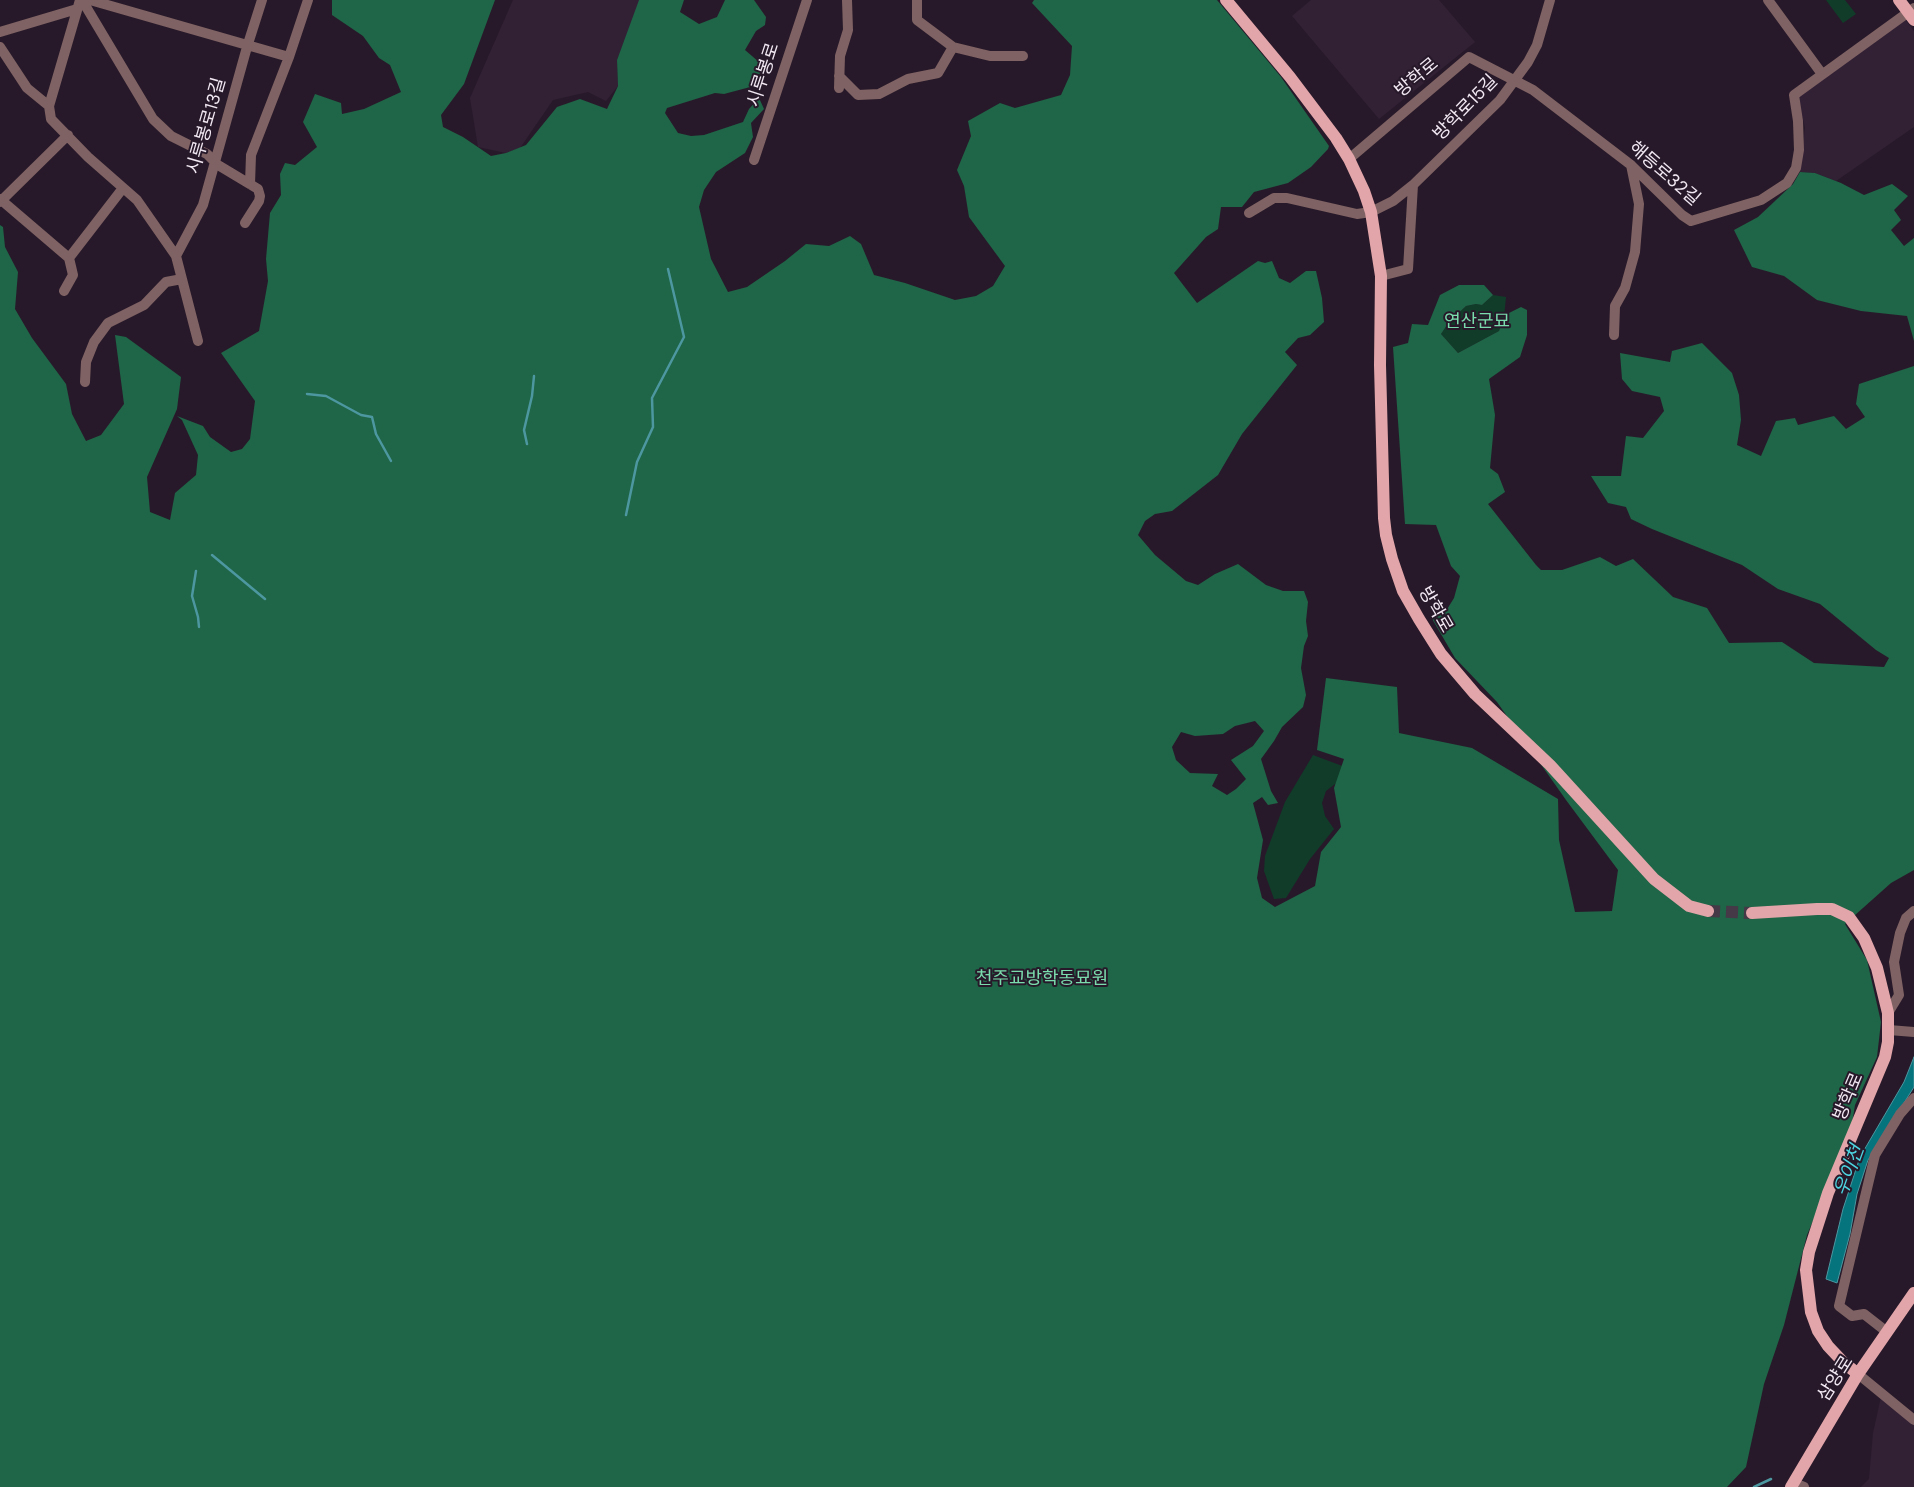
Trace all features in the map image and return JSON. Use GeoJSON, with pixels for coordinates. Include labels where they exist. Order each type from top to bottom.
{"type":"FeatureCollection","features":[{"type":"Feature","properties":{"kind":"main road","name":"방학로"},"geometry":{"type":"LineString","coordinates":[[1226,0],[1290,77],[1336,138],[1349,159],[1364,191],[1371,212],[1381,276],[1380,365],[1384,518],[1392,559],[1404,591],[1418,619],[1441,654],[1475,694],[1550,765],[1654,879],[1689,906],[1708,911]]}},
{"type":"Feature","properties":{"kind":"main road"},"geometry":{"type":"LineString","coordinates":[[1899,0],[1912,14]]}},
{"type":"Feature","properties":{"kind":"main road","name":"방학로"},"geometry":{"type":"LineString","coordinates":[[1752,914],[1832,909],[1849,916],[1864,938],[1877,968],[1888,1013],[1888,1042],[1884,1056],[1828,1193],[1808,1252],[1806,1270],[1811,1312],[1818,1331],[1828,1346],[1858,1374]]}},
{"type":"Feature","properties":{"kind":"main road","name":"삼양로"},"geometry":{"type":"LineString","coordinates":[[1796,1486],[1858,1374],[1914,1293]]}},
{"type":"Feature","properties":{"kind":"street"},"geometry":{"type":"LineString","coordinates":[[90,0],[288,58]]}},
{"type":"Feature","properties":{"kind":"street","name":"시루봉로13길"},"geometry":{"type":"LineString","coordinates":[[176,256],[203,205],[247,46],[262,0]]}},
{"type":"Feature","properties":{"kind":"street"},"geometry":{"type":"LineString","coordinates":[[250,184],[251,155],[308,0]]}},
{"type":"Feature","properties":{"kind":"street","name":"시루봉로"},"geometry":{"type":"LineString","coordinates":[[754,160],[807,0]]}},
{"type":"Feature","properties":{"kind":"street"},"geometry":{"type":"LineString","coordinates":[[839,88],[840,56],[848,30],[847,0]]}},
{"type":"Feature","properties":{"kind":"street"},"geometry":{"type":"LineString","coordinates":[[917,0],[917,20],[953,47],[990,56],[1023,56]]}},
{"type":"Feature","properties":{"kind":"street","name":"방학로15길"},"geometry":{"type":"LineString","coordinates":[[1371,212],[1393,201],[1413,185],[1500,100],[1528,62],[1537,45],[1550,0]]}},
{"type":"Feature","properties":{"kind":"street"},"geometry":{"type":"LineString","coordinates":[[1768,0],[1822,74]]}},
{"type":"Feature","properties":{"kind":"street"},"geometry":{"type":"LineString","coordinates":[[0,32],[80,3]]}},
{"type":"Feature","properties":{"kind":"street"},"geometry":{"type":"LineString","coordinates":[[80,3],[49,106],[51,119],[88,158],[137,200],[176,256],[198,341]]}},
{"type":"Feature","properties":{"kind":"street"},"geometry":{"type":"LineString","coordinates":[[80,3],[152,120],[171,136],[207,154],[218,165],[258,189],[259,201],[245,223]]}},
{"type":"Feature","properties":{"kind":"street","name":"해등로32길"},"geometry":{"type":"LineString","coordinates":[[1514,81],[1533,90],[1631,165],[1682,215],[1691,221],[1761,200],[1787,183],[1796,168],[1800,150],[1794,95],[1912,14]]}},
{"type":"Feature","properties":{"kind":"street"},"geometry":{"type":"LineString","coordinates":[[0,47],[27,88],[49,106]]}},
{"type":"Feature","properties":{"kind":"street"},"geometry":{"type":"LineString","coordinates":[[839,76],[858,95],[879,94],[908,79],[938,73],[953,47]]}},
{"type":"Feature","properties":{"kind":"street","name":"방학로"},"geometry":{"type":"LineString","coordinates":[[1349,159],[1470,58],[1514,81]]}},
{"type":"Feature","properties":{"kind":"street"},"geometry":{"type":"LineString","coordinates":[[64,291],[74,275],[69,258],[1,201],[68,135]]}},
{"type":"Feature","properties":{"kind":"street"},"geometry":{"type":"LineString","coordinates":[[1614,334],[1615,306],[1625,288],[1635,252],[1639,204],[1631,165]]}},
{"type":"Feature","properties":{"kind":"street"},"geometry":{"type":"LineString","coordinates":[[1381,276],[1408,269],[1413,185]]}},
{"type":"Feature","properties":{"kind":"street"},"geometry":{"type":"LineString","coordinates":[[69,258],[123,188]]}},
{"type":"Feature","properties":{"kind":"street"},"geometry":{"type":"LineString","coordinates":[[1249,213],[1274,198],[1287,198],[1357,214],[1371,212]]}},
{"type":"Feature","properties":{"kind":"street"},"geometry":{"type":"LineString","coordinates":[[85,382],[86,362],[94,342],[108,323],[144,305],[166,282],[182,279]]}},
{"type":"Feature","properties":{"kind":"street"},"geometry":{"type":"LineString","coordinates":[[1888,1013],[1899,995],[1894,962],[1900,933],[1906,918],[1914,911]]}},
{"type":"Feature","properties":{"kind":"street"},"geometry":{"type":"LineString","coordinates":[[1889,1030],[1914,1032]]}},
{"type":"Feature","properties":{"kind":"street"},"geometry":{"type":"LineString","coordinates":[[1887,1332],[1864,1314],[1852,1316],[1839,1306],[1875,1155],[1900,1114],[1914,1098]]}},
{"type":"Feature","properties":{"kind":"street"},"geometry":{"type":"LineString","coordinates":[[1858,1374],[1914,1420]]}},
{"type":"Feature","properties":{"kind":"shaded area"},"geometry":{"type":"Polygon","coordinates":[[[513,0],[640,0],[617,60],[618,86],[606,101],[588,92],[553,100],[520,148],[506,153],[478,147],[470,98],[513,0]]]}},
{"type":"Feature","properties":{"kind":"shaded area"},"geometry":{"type":"Polygon","coordinates":[[[1311,0],[1439,0],[1475,42],[1379,119],[1292,16],[1311,0]]]}},
{"type":"Feature","properties":{"kind":"shaded area"},"geometry":{"type":"Polygon","coordinates":[[[1905,19],[1914,31],[1914,127],[1836,181],[1815,173],[1800,172],[1805,127],[1797,98],[1905,19]]]}},
{"type":"Feature","properties":{"kind":"shaded area"},"geometry":{"type":"Polygon","coordinates":[[[1881,1397],[1914,1424],[1914,1487],[1861,1487],[1869,1479],[1873,1433],[1881,1397]]]}},
{"type":"Feature","properties":{"kind":"green space","name":"천주교방학동묘원"},"geometry":{"type":"Polygon","coordinates":[[[332,0],[495,0],[464,84],[441,115],[443,127],[463,137],[491,156],[506,153],[526,145],[557,107],[580,99],[607,109],[618,86],[617,60],[639,0],[684,0],[680,12],[699,24],[717,17],[725,0],[754,0],[766,17],[765,25],[756,31],[745,50],[759,62],[760,73],[754,86],[724,94],[715,93],[667,108],[665,113],[678,133],[691,136],[704,135],[743,122],[749,109],[759,98],[764,109],[751,123],[753,137],[745,153],[716,172],[704,190],[699,207],[711,259],[728,292],[747,287],[806,244],[829,246],[850,236],[861,244],[874,275],[955,300],[976,296],[993,286],[1005,266],[969,217],[964,186],[957,170],[971,136],[968,121],[1000,103],[1015,108],[1061,95],[1070,75],[1072,46],[1032,3],[1034,0],[1217,0],[1281,77],[1329,146],[1311,167],[1288,183],[1254,192],[1242,207],[1221,207],[1218,229],[1206,237],[1174,273],[1197,303],[1258,261],[1265,263],[1272,261],[1279,278],[1290,283],[1306,271],[1316,271],[1322,298],[1324,322],[1310,335],[1298,338],[1285,352],[1297,365],[1242,434],[1218,475],[1172,511],[1155,514],[1145,521],[1138,535],[1155,555],[1186,581],[1198,585],[1215,574],[1238,564],[1266,585],[1283,591],[1304,591],[1308,602],[1306,621],[1308,636],[1304,646],[1301,668],[1306,695],[1303,707],[1282,727],[1261,759],[1271,791],[1278,803],[1268,805],[1262,797],[1253,803],[1263,840],[1257,878],[1262,898],[1275,907],[1315,886],[1321,852],[1341,827],[1334,788],[1344,759],[1317,750],[1326,678],[1397,687],[1399,733],[1472,748],[1558,799],[1559,840],[1575,912],[1612,911],[1618,870],[1497,702],[1455,658],[1431,617],[1446,611],[1454,598],[1460,576],[1451,566],[1436,525],[1405,524],[1393,347],[1408,343],[1412,324],[1428,325],[1440,295],[1459,285],[1484,285],[1493,295],[1482,305],[1466,306],[1449,322],[1441,334],[1458,353],[1499,331],[1507,314],[1521,307],[1527,310],[1527,335],[1520,357],[1489,379],[1495,415],[1490,468],[1498,474],[1505,492],[1488,504],[1541,570],[1562,570],[1600,557],[1616,566],[1633,559],[1673,597],[1707,608],[1729,643],[1782,642],[1814,663],[1884,667],[1889,658],[1876,650],[1820,604],[1778,589],[1742,565],[1631,519],[1626,507],[1608,503],[1591,476],[1621,476],[1626,436],[1643,438],[1664,411],[1660,397],[1632,391],[1622,379],[1620,353],[1670,362],[1672,351],[1702,343],[1732,373],[1739,395],[1741,420],[1737,445],[1761,456],[1776,421],[1795,418],[1798,425],[1834,416],[1846,429],[1865,417],[1856,404],[1859,384],[1914,366],[1914,870],[1891,883],[1845,924],[1867,960],[1881,1022],[1877,1057],[1855,1105],[1851,1130],[1807,1235],[1784,1325],[1764,1384],[1746,1467],[1727,1487],[0,1487],[0,225],[3,227],[5,247],[18,272],[15,309],[32,338],[66,384],[72,414],[86,441],[101,435],[124,404],[115,335],[126,337],[181,377],[177,409],[147,477],[150,512],[170,520],[175,493],[196,475],[198,455],[182,420],[177,416],[203,426],[210,437],[231,452],[242,449],[250,439],[255,401],[221,353],[259,331],[268,281],[266,259],[270,213],[281,195],[280,174],[285,163],[295,165],[317,147],[303,122],[315,94],[341,103],[342,114],[364,109],[401,92],[390,65],[379,58],[363,36],[332,15],[332,0]],[[1255,721],[1235,726],[1223,734],[1195,736],[1181,732],[1172,747],[1176,760],[1190,773],[1218,774],[1212,786],[1227,795],[1246,779],[1231,760],[1253,746],[1264,731],[1255,721]]]}},
{"type":"Feature","properties":{"kind":"green space"},"geometry":{"type":"Polygon","coordinates":[[[1826,0],[1845,0],[1856,14],[1843,23],[1826,0]]]}},
{"type":"Feature","properties":{"kind":"green space"},"geometry":{"type":"Polygon","coordinates":[[[1800,172],[1815,173],[1841,183],[1864,195],[1892,184],[1908,196],[1894,210],[1901,220],[1891,230],[1904,246],[1914,238],[1914,341],[1907,316],[1861,311],[1817,300],[1784,276],[1752,267],[1734,230],[1758,217],[1793,184],[1800,172]]]}},
{"type":"Feature","properties":{"kind":"green space","name":"연산군묘"},"geometry":{"type":"Polygon","coordinates":[[[1493,295],[1506,297],[1504,317],[1499,331],[1458,353],[1441,334],[1449,322],[1466,306],[1482,305],[1493,295]]]}},
{"type":"Feature","properties":{"kind":"green space"},"geometry":{"type":"Polygon","coordinates":[[[1313,755],[1353,770],[1326,791],[1322,803],[1325,816],[1334,829],[1310,859],[1286,898],[1274,899],[1264,871],[1265,856],[1285,802],[1313,755]]]}},
{"type":"Feature","properties":{"kind":"water","name":"우이천"},"geometry":{"type":"Polygon","coordinates":[[[1914,1057],[1914,1087],[1868,1160],[1857,1194],[1850,1234],[1837,1283],[1826,1279],[1843,1209],[1860,1157],[1904,1082],[1914,1057]]]}},
{"type":"Feature","properties":{"kind":"waterway"},"geometry":{"type":"LineString","coordinates":[[626,515],[637,462],[653,427],[652,398],[684,337],[668,269]]}},
{"type":"Feature","properties":{"kind":"waterway"},"geometry":{"type":"LineString","coordinates":[[527,444],[524,430],[532,396],[534,376]]}},
{"type":"Feature","properties":{"kind":"waterway"},"geometry":{"type":"LineString","coordinates":[[307,394],[326,396],[361,415],[372,417],[376,434],[391,461]]}},
{"type":"Feature","properties":{"kind":"waterway"},"geometry":{"type":"LineString","coordinates":[[212,555],[265,599]]}},
{"type":"Feature","properties":{"kind":"waterway"},"geometry":{"type":"LineString","coordinates":[[196,571],[192,596],[199,627]]}},
{"type":"Feature","properties":{"kind":"waterway"},"geometry":{"type":"LineString","coordinates":[[1754,1487],[1771,1479]]}},
{"type":"Feature","properties":{"kind":"tunnel"},"geometry":{"type":"LineString","coordinates":[[1708,911],[1752,913]]}}]}
